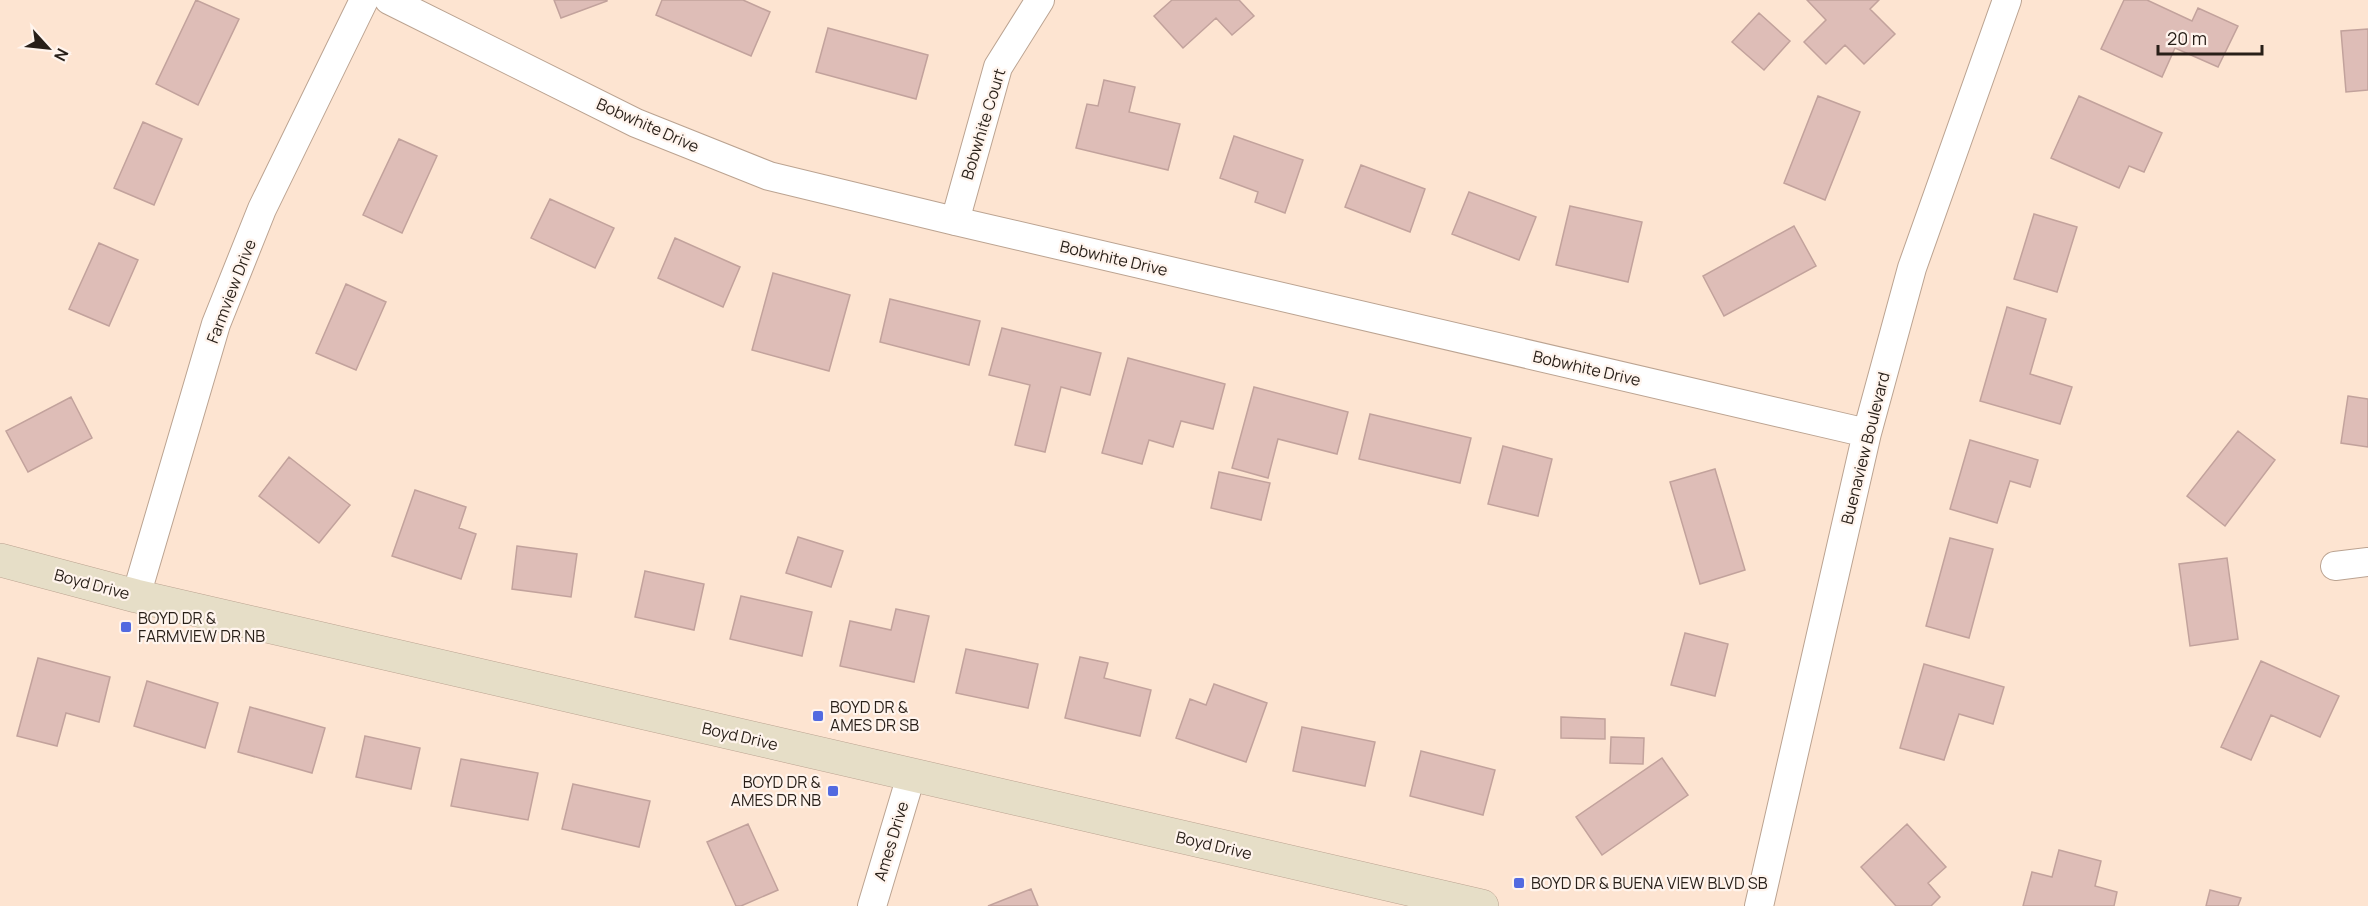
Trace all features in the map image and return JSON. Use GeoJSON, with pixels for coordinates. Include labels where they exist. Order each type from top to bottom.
{"type":"FeatureCollection","features":[{"type":"Feature","properties":{"kind":"street","name":"Farmview Drive"},"geometry":{"type":"LineString","coordinates":[[136,596],[216,324],[262,209],[363,0]]}},
{"type":"Feature","properties":{"kind":"street","name":"Bobwhite Drive"},"geometry":{"type":"LineString","coordinates":[[389,0],[636,123],[769,176],[955,222],[1867,433]]}},
{"type":"Feature","properties":{"kind":"street","name":"Bobwhite Court"},"geometry":{"type":"LineString","coordinates":[[955,222],[998,68],[1040,0]]}},
{"type":"Feature","properties":{"kind":"street","name":"Buenaview Boulevard"},"geometry":{"type":"LineString","coordinates":[[1759,906],[1867,433],[1912,268],[2007,0]]}},
{"type":"Feature","properties":{"kind":"street","name":"Boyd Drive"},"geometry":{"type":"LineString","coordinates":[[0,560],[136,596],[1482,906]]}},
{"type":"Feature","properties":{"kind":"street"},"geometry":{"type":"LineString","coordinates":[[2335,566],[2368,562]]}},
{"type":"Feature","properties":{"kind":"street","name":"Ames Drive"},"geometry":{"type":"LineString","coordinates":[[872,906],[911,776]]}},
{"type":"Feature","properties":{"kind":"building"},"geometry":{"type":"Polygon","coordinates":[[[196,0],[239,19],[198,105],[156,84],[196,0]]]}},
{"type":"Feature","properties":{"kind":"building"},"geometry":{"type":"Polygon","coordinates":[[[554,0],[607,0],[607,1],[561,18],[554,0]]]}},
{"type":"Feature","properties":{"kind":"building"},"geometry":{"type":"Polygon","coordinates":[[[662,0],[743,0],[770,12],[751,56],[656,15],[662,0]]]}},
{"type":"Feature","properties":{"kind":"building"},"geometry":{"type":"Polygon","coordinates":[[[1172,0],[1239,0],[1254,16],[1232,35],[1216,18],[1183,48],[1154,16],[1172,0]]]}},
{"type":"Feature","properties":{"kind":"building"},"geometry":{"type":"Polygon","coordinates":[[[1807,0],[1879,0],[1870,9],[1895,34],[1864,64],[1845,45],[1826,64],[1804,42],[1826,20],[1807,0]]]}},
{"type":"Feature","properties":{"kind":"building"},"geometry":{"type":"Polygon","coordinates":[[[2124,0],[2147,0],[2192,21],[2198,8],[2238,26],[2218,67],[2175,48],[2162,77],[2101,49],[2124,0]]]}},
{"type":"Feature","properties":{"kind":"building"},"geometry":{"type":"Polygon","coordinates":[[[1759,13],[1790,41],[1764,70],[1732,42],[1759,13]]]}},
{"type":"Feature","properties":{"kind":"building"},"geometry":{"type":"Polygon","coordinates":[[[828,28],[928,55],[916,99],[816,72],[828,28]]]}},
{"type":"Feature","properties":{"kind":"building"},"geometry":{"type":"Polygon","coordinates":[[[2368,29],[2368,90],[2346,92],[2341,31],[2368,29]]]}},
{"type":"Feature","properties":{"kind":"building"},"geometry":{"type":"Polygon","coordinates":[[[1104,80],[1135,87],[1129,112],[1180,124],[1168,170],[1076,148],[1087,104],[1098,106],[1104,80]]]}},
{"type":"Feature","properties":{"kind":"building"},"geometry":{"type":"Polygon","coordinates":[[[1818,96],[1860,112],[1825,200],[1784,183],[1818,96]]]}},
{"type":"Feature","properties":{"kind":"building"},"geometry":{"type":"Polygon","coordinates":[[[2079,96],[2162,133],[2144,172],[2129,166],[2119,188],[2051,158],[2079,96]]]}},
{"type":"Feature","properties":{"kind":"building"},"geometry":{"type":"Polygon","coordinates":[[[143,122],[182,139],[154,205],[114,188],[143,122]]]}},
{"type":"Feature","properties":{"kind":"building"},"geometry":{"type":"Polygon","coordinates":[[[1234,136],[1303,160],[1285,213],[1255,202],[1258,192],[1220,178],[1234,136]]]}},
{"type":"Feature","properties":{"kind":"building"},"geometry":{"type":"Polygon","coordinates":[[[399,139],[437,156],[402,233],[363,215],[399,139]]]}},
{"type":"Feature","properties":{"kind":"building"},"geometry":{"type":"Polygon","coordinates":[[[1361,165],[1425,189],[1410,232],[1345,207],[1361,165]]]}},
{"type":"Feature","properties":{"kind":"building"},"geometry":{"type":"Polygon","coordinates":[[[1469,192],[1536,217],[1519,260],[1452,234],[1469,192]]]}},
{"type":"Feature","properties":{"kind":"building"},"geometry":{"type":"Polygon","coordinates":[[[550,199],[614,228],[595,268],[531,238],[550,199]]]}},
{"type":"Feature","properties":{"kind":"building"},"geometry":{"type":"Polygon","coordinates":[[[1570,206],[1642,222],[1628,282],[1556,265],[1570,206]]]}},
{"type":"Feature","properties":{"kind":"building"},"geometry":{"type":"Polygon","coordinates":[[[2034,214],[2077,227],[2057,292],[2014,279],[2034,214]]]}},
{"type":"Feature","properties":{"kind":"building"},"geometry":{"type":"Polygon","coordinates":[[[1794,226],[1816,266],[1724,316],[1703,276],[1794,226]]]}},
{"type":"Feature","properties":{"kind":"building"},"geometry":{"type":"Polygon","coordinates":[[[675,238],[740,267],[723,307],[658,278],[675,238]]]}},
{"type":"Feature","properties":{"kind":"building"},"geometry":{"type":"Polygon","coordinates":[[[99,243],[138,260],[109,326],[69,309],[99,243]]]}},
{"type":"Feature","properties":{"kind":"building"},"geometry":{"type":"Polygon","coordinates":[[[773,273],[850,295],[829,371],[752,350],[773,273]]]}},
{"type":"Feature","properties":{"kind":"building"},"geometry":{"type":"Polygon","coordinates":[[[346,284],[386,302],[356,370],[316,353],[346,284]]]}},
{"type":"Feature","properties":{"kind":"building"},"geometry":{"type":"Polygon","coordinates":[[[890,299],[980,321],[969,365],[880,342],[890,299]]]}},
{"type":"Feature","properties":{"kind":"building"},"geometry":{"type":"Polygon","coordinates":[[[2007,307],[2046,319],[2030,374],[2072,387],[2060,424],[1980,401],[2007,307]]]}},
{"type":"Feature","properties":{"kind":"building"},"geometry":{"type":"Polygon","coordinates":[[[1002,328],[1101,353],[1090,395],[1061,387],[1045,452],[1015,445],[1030,385],[989,375],[1002,328]]]}},
{"type":"Feature","properties":{"kind":"building"},"geometry":{"type":"Polygon","coordinates":[[[1128,358],[1225,384],[1213,429],[1181,421],[1173,447],[1149,440],[1142,464],[1102,453],[1128,358]]]}},
{"type":"Feature","properties":{"kind":"building"},"geometry":{"type":"Polygon","coordinates":[[[1254,387],[1348,412],[1337,454],[1278,439],[1268,478],[1232,468],[1254,387]]]}},
{"type":"Feature","properties":{"kind":"building"},"geometry":{"type":"Polygon","coordinates":[[[2348,396],[2368,399],[2368,447],[2341,443],[2348,396]]]}},
{"type":"Feature","properties":{"kind":"building"},"geometry":{"type":"Polygon","coordinates":[[[71,397],[92,438],[28,472],[6,431],[71,397]]]}},
{"type":"Feature","properties":{"kind":"building"},"geometry":{"type":"Polygon","coordinates":[[[1370,414],[1471,438],[1460,483],[1359,459],[1370,414]]]}},
{"type":"Feature","properties":{"kind":"building"},"geometry":{"type":"Polygon","coordinates":[[[2238,431],[2275,460],[2225,526],[2187,496],[2238,431]]]}},
{"type":"Feature","properties":{"kind":"building"},"geometry":{"type":"Polygon","coordinates":[[[1970,440],[2038,460],[2030,487],[2010,481],[1997,523],[1950,509],[1970,440]]]}},
{"type":"Feature","properties":{"kind":"building"},"geometry":{"type":"Polygon","coordinates":[[[1503,446],[1552,459],[1538,516],[1488,504],[1503,446]]]}},
{"type":"Feature","properties":{"kind":"building"},"geometry":{"type":"Polygon","coordinates":[[[289,457],[350,505],[319,543],[259,496],[289,457]]]}},
{"type":"Feature","properties":{"kind":"building"},"geometry":{"type":"Polygon","coordinates":[[[1715,469],[1745,570],[1700,584],[1670,482],[1715,469]]]}},
{"type":"Feature","properties":{"kind":"building"},"geometry":{"type":"Polygon","coordinates":[[[1219,472],[1270,483],[1261,520],[1211,508],[1219,472]]]}},
{"type":"Feature","properties":{"kind":"building"},"geometry":{"type":"Polygon","coordinates":[[[415,490],[466,507],[459,528],[476,534],[461,579],[392,556],[415,490]]]}},
{"type":"Feature","properties":{"kind":"building"},"geometry":{"type":"Polygon","coordinates":[[[798,537],[843,551],[831,587],[786,573],[798,537]]]}},
{"type":"Feature","properties":{"kind":"building"},"geometry":{"type":"Polygon","coordinates":[[[1950,538],[1993,549],[1969,638],[1926,626],[1950,538]]]}},
{"type":"Feature","properties":{"kind":"building"},"geometry":{"type":"Polygon","coordinates":[[[517,546],[577,554],[571,597],[512,589],[517,546]]]}},
{"type":"Feature","properties":{"kind":"building"},"geometry":{"type":"Polygon","coordinates":[[[2227,558],[2238,639],[2190,646],[2179,564],[2227,558]]]}},
{"type":"Feature","properties":{"kind":"building"},"geometry":{"type":"Polygon","coordinates":[[[645,571],[704,584],[694,630],[635,617],[645,571]]]}},
{"type":"Feature","properties":{"kind":"building"},"geometry":{"type":"Polygon","coordinates":[[[741,596],[812,612],[802,656],[730,639],[741,596]]]}},
{"type":"Feature","properties":{"kind":"building"},"geometry":{"type":"Polygon","coordinates":[[[896,609],[929,616],[914,682],[840,666],[850,621],[891,630],[896,609]]]}},
{"type":"Feature","properties":{"kind":"building"},"geometry":{"type":"Polygon","coordinates":[[[1685,633],[1728,644],[1715,696],[1671,685],[1685,633]]]}},
{"type":"Feature","properties":{"kind":"building"},"geometry":{"type":"Polygon","coordinates":[[[966,649],[1038,664],[1028,708],[956,693],[966,649]]]}},
{"type":"Feature","properties":{"kind":"building"},"geometry":{"type":"Polygon","coordinates":[[[1080,657],[1108,663],[1104,678],[1151,690],[1140,736],[1065,718],[1080,657]]]}},
{"type":"Feature","properties":{"kind":"building"},"geometry":{"type":"Polygon","coordinates":[[[38,658],[110,677],[99,722],[66,713],[57,746],[17,736],[38,658]]]}},
{"type":"Feature","properties":{"kind":"building"},"geometry":{"type":"Polygon","coordinates":[[[2261,661],[2339,696],[2320,737],[2271,715],[2251,760],[2221,747],[2261,661]]]}},
{"type":"Feature","properties":{"kind":"building"},"geometry":{"type":"Polygon","coordinates":[[[1924,664],[2004,687],[1993,724],[1959,714],[1944,760],[1900,748],[1924,664]]]}},
{"type":"Feature","properties":{"kind":"building"},"geometry":{"type":"Polygon","coordinates":[[[147,681],[218,703],[205,748],[134,726],[147,681]]]}},
{"type":"Feature","properties":{"kind":"building"},"geometry":{"type":"Polygon","coordinates":[[[1214,684],[1267,703],[1246,762],[1176,738],[1190,699],[1206,705],[1214,684]]]}},
{"type":"Feature","properties":{"kind":"building"},"geometry":{"type":"Polygon","coordinates":[[[250,707],[325,728],[312,773],[238,752],[250,707]]]}},
{"type":"Feature","properties":{"kind":"building"},"geometry":{"type":"Polygon","coordinates":[[[1561,717],[1605,719],[1605,739],[1561,738],[1561,717]]]}},
{"type":"Feature","properties":{"kind":"building"},"geometry":{"type":"Polygon","coordinates":[[[1302,727],[1375,742],[1365,786],[1293,771],[1302,727]]]}},
{"type":"Feature","properties":{"kind":"building"},"geometry":{"type":"Polygon","coordinates":[[[365,736],[420,748],[411,789],[356,777],[365,736]]]}},
{"type":"Feature","properties":{"kind":"building"},"geometry":{"type":"Polygon","coordinates":[[[1611,737],[1644,738],[1643,764],[1610,763],[1611,737]]]}},
{"type":"Feature","properties":{"kind":"building"},"geometry":{"type":"Polygon","coordinates":[[[1421,751],[1495,770],[1483,815],[1410,796],[1421,751]]]}},
{"type":"Feature","properties":{"kind":"building"},"geometry":{"type":"Polygon","coordinates":[[[1662,758],[1688,795],[1602,855],[1576,817],[1662,758]]]}},
{"type":"Feature","properties":{"kind":"building"},"geometry":{"type":"Polygon","coordinates":[[[461,759],[538,773],[528,820],[451,806],[461,759]]]}},
{"type":"Feature","properties":{"kind":"building"},"geometry":{"type":"Polygon","coordinates":[[[573,784],[650,801],[639,847],[562,829],[573,784]]]}},
{"type":"Feature","properties":{"kind":"building"},"geometry":{"type":"Polygon","coordinates":[[[748,824],[778,890],[736,906],[707,842],[748,824]]]}},
{"type":"Feature","properties":{"kind":"building"},"geometry":{"type":"Polygon","coordinates":[[[1907,824],[1946,867],[1928,883],[1940,897],[1931,906],[1896,906],[1861,867],[1907,824]]]}},
{"type":"Feature","properties":{"kind":"building"},"geometry":{"type":"Polygon","coordinates":[[[2059,850],[2101,861],[2095,886],[2117,892],[2114,906],[2023,906],[2032,872],[2052,877],[2059,850]]]}},
{"type":"Feature","properties":{"kind":"building"},"geometry":{"type":"Polygon","coordinates":[[[1031,889],[1038,906],[988,906],[1031,889]]]}},
{"type":"Feature","properties":{"kind":"building"},"geometry":{"type":"Polygon","coordinates":[[[2210,890],[2241,898],[2238,906],[2206,906],[2210,890]]]}},
{"type":"Feature","properties":{"kind":"place","name":"BOYD DR & FARMVIEW DR NB"},"geometry":{"type":"Point","coordinates":[126,627]}},
{"type":"Feature","properties":{"kind":"place","name":"BOYD DR & AMES DR SB"},"geometry":{"type":"Point","coordinates":[818,716]}},
{"type":"Feature","properties":{"kind":"place","name":"BOYD DR & AMES DR NB"},"geometry":{"type":"Point","coordinates":[833,791]}},
{"type":"Feature","properties":{"kind":"place","name":"BOYD DR & BUENA VIEW BLVD SB"},"geometry":{"type":"Point","coordinates":[1519,883]}}]}
